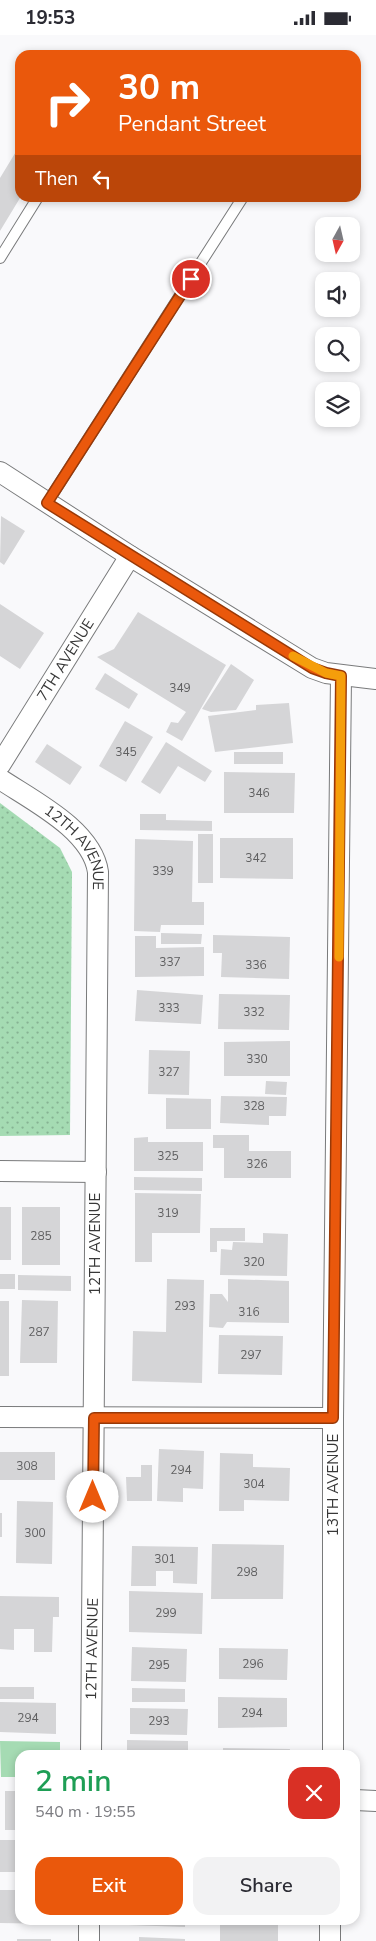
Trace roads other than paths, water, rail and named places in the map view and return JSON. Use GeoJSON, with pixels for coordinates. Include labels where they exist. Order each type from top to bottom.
{"type":"FeatureCollection","features":[{"type":"Feature","properties":{"kind":"street"},"geometry":{"type":"LineString","coordinates":[[0,472],[130,556],[312,668],[341,676],[376,679]]}},
{"type":"Feature","properties":{"kind":"street","name":"7TH AVENUE"},"geometry":{"type":"LineString","coordinates":[[0,765],[130,556]]}},
{"type":"Feature","properties":{"kind":"street","name":"13TH AVENUE"},"geometry":{"type":"LineString","coordinates":[[333,1750],[333,1418],[341,676]]}},
{"type":"Feature","properties":{"kind":"street","name":"12TH AVENUE"},"geometry":{"type":"LineString","coordinates":[[0,779],[64,822],[86,842],[95,856],[97,865],[98,1005],[91,1750]]}},
{"type":"Feature","properties":{"kind":"street"},"geometry":{"type":"LineString","coordinates":[[0,1171],[96,1172]]}},
{"type":"Feature","properties":{"kind":"street"},"geometry":{"type":"LineString","coordinates":[[0,1417],[333,1418]]}},
{"type":"Feature","properties":{"kind":"street"},"geometry":{"type":"LineString","coordinates":[[360,1801],[376,1801]]}},
{"type":"Feature","properties":{"kind":"street"},"geometry":{"type":"LineString","coordinates":[[89,1925],[89,1941]]}},
{"type":"Feature","properties":{"kind":"street"},"geometry":{"type":"LineString","coordinates":[[330,1925],[330,1941]]}},
{"type":"Feature","properties":{"kind":"lane"},"geometry":{"type":"LineString","coordinates":[[0,258],[35,202]]}},
{"type":"Feature","properties":{"kind":"lane"},"geometry":{"type":"LineString","coordinates":[[47,503],[240,202]]}}]}
